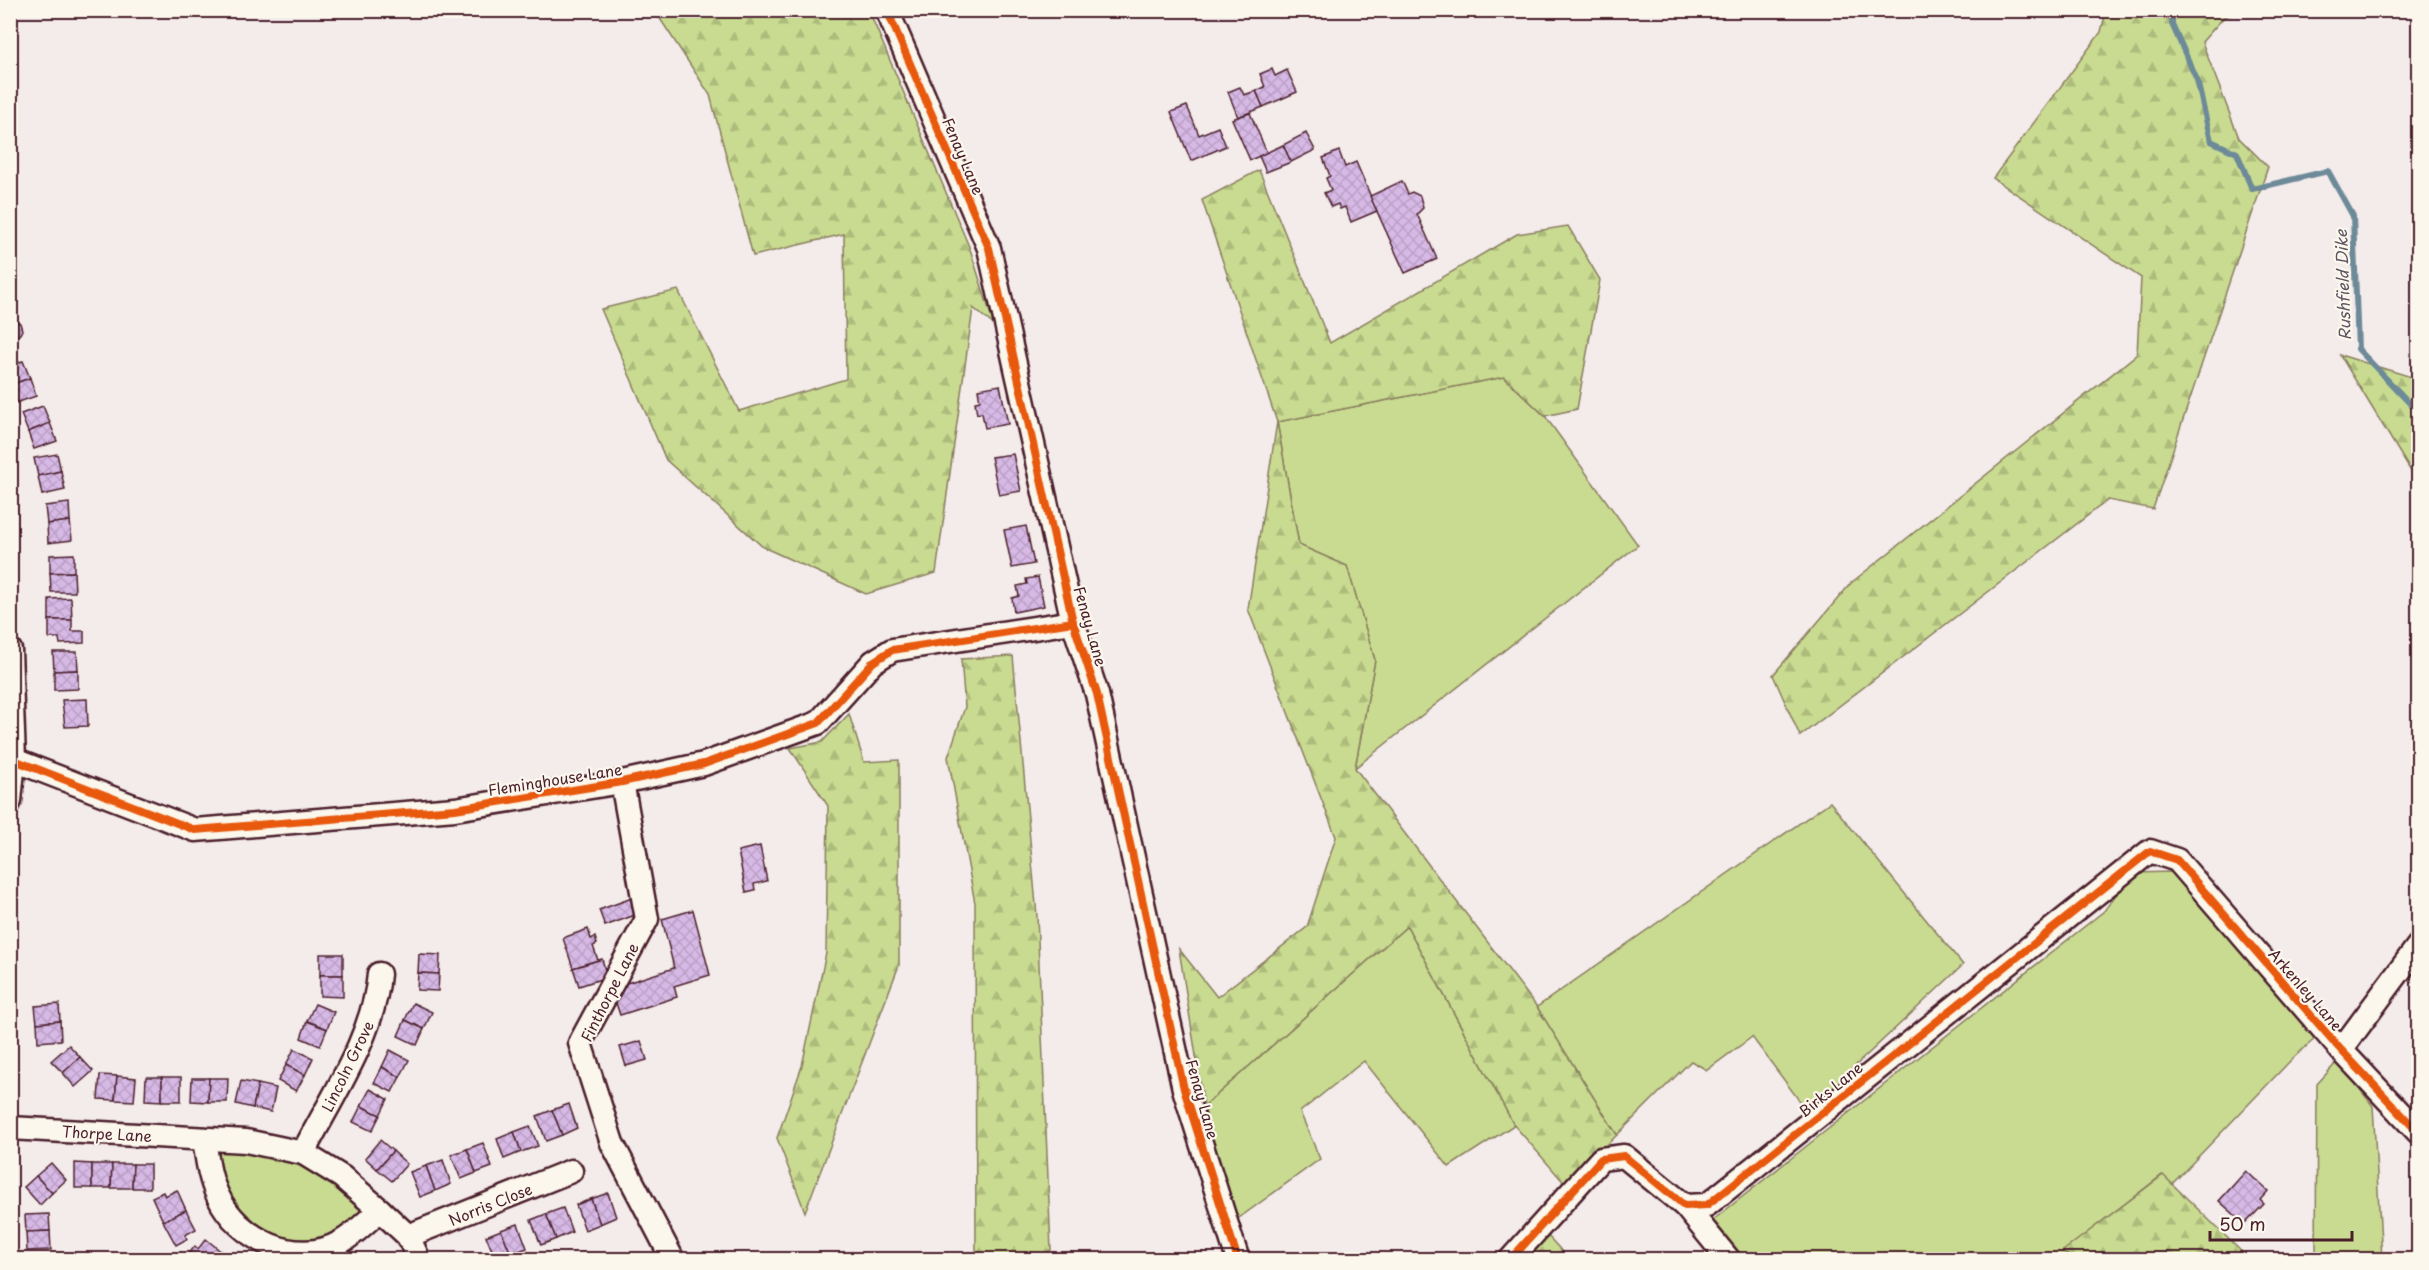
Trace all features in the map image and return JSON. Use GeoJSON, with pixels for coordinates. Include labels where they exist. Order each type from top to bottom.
{"type":"FeatureCollection","features":[{"type":"Feature","properties":{"kind":"street","name":"Fenay Lane"},"geometry":{"type":"LineString","coordinates":[[887,10],[989,248],[1074,622],[1097,694],[1184,1089],[1238,1260]]}},
{"type":"Feature","properties":{"kind":"street","name":"Fleminghouse Lane"},"geometry":{"type":"LineString","coordinates":[[14,760],[195,830],[455,809],[622,782],[704,764],[818,723],[873,662],[892,650],[1074,622]]}},
{"type":"Feature","properties":{"kind":"street"},"geometry":{"type":"LineString","coordinates":[[10,650],[14,760],[10,801]]}},
{"type":"Feature","properties":{"kind":"street","name":"Finthorpe Lane"},"geometry":{"type":"LineString","coordinates":[[622,782],[646,919],[580,1043],[612,1143],[673,1260]]}},
{"type":"Feature","properties":{"kind":"street","name":"Birks Lane"},"geometry":{"type":"LineString","coordinates":[[1685,1206],[1707,1204],[2150,851],[2177,860]]}},
{"type":"Feature","properties":{"kind":"street","name":"Arkenley Lane"},"geometry":{"type":"LineString","coordinates":[[2177,860],[2341,1050],[2418,1132]]}},
{"type":"Feature","properties":{"kind":"street"},"geometry":{"type":"LineString","coordinates":[[2341,1050],[2418,946]]}},
{"type":"Feature","properties":{"kind":"street","name":"Lincoln Grove"},"geometry":{"type":"LineString","coordinates":[[303,1154],[366,1029],[377,1000],[379,974]]}},
{"type":"Feature","properties":{"kind":"street","name":"Thorpe Lane"},"geometry":{"type":"LineString","coordinates":[[10,1128],[246,1141],[303,1154],[342,1177],[380,1210],[408,1236],[419,1260]]}},
{"type":"Feature","properties":{"kind":"street"},"geometry":{"type":"LineString","coordinates":[[204,1139],[210,1177],[218,1197],[230,1216],[248,1235],[271,1246],[294,1251],[319,1250],[341,1242],[380,1210]]}},
{"type":"Feature","properties":{"kind":"street"},"geometry":{"type":"LineString","coordinates":[[1510,1260],[1601,1159],[1624,1156],[1685,1206],[1729,1260]]}},
{"type":"Feature","properties":{"kind":"street","name":"Norris Close"},"geometry":{"type":"LineString","coordinates":[[408,1236],[571,1171]]}},
{"type":"Feature","properties":{"kind":"green space"},"geometry":{"type":"Polygon","coordinates":[[[655,11],[869,11],[970,249],[994,325],[973,308],[936,573],[866,594],[763,547],[666,460],[601,309],[678,290],[739,411],[846,379],[844,234],[753,256],[710,95],[655,11]]]}},
{"type":"Feature","properties":{"kind":"green space"},"geometry":{"type":"Polygon","coordinates":[[[2106,11],[2241,11],[2224,17],[2202,42],[2239,138],[2268,167],[2153,509],[2108,500],[1800,736],[1773,675],[1851,583],[2137,354],[2141,278],[1993,178],[2101,32],[2106,11]]]}},
{"type":"Feature","properties":{"kind":"green space"},"geometry":{"type":"Polygon","coordinates":[[[1259,170],[1330,343],[1517,234],[1568,226],[1600,280],[1577,409],[1545,416],[1504,377],[1277,422],[1202,200],[1259,170]]]}},
{"type":"Feature","properties":{"kind":"green space"},"geometry":{"type":"Polygon","coordinates":[[[2340,355],[2418,379],[2418,483],[2340,355]]]}},
{"type":"Feature","properties":{"kind":"green space"},"geometry":{"type":"Polygon","coordinates":[[[1504,377],[1545,416],[1638,545],[1355,768],[1375,660],[1347,566],[1299,545],[1277,422],[1504,377]]]}},
{"type":"Feature","properties":{"kind":"green space"},"geometry":{"type":"Polygon","coordinates":[[[1277,422],[1299,545],[1347,566],[1375,660],[1355,768],[1537,1007],[1617,1135],[1566,1185],[1514,1125],[1407,926],[1204,1106],[1179,949],[1217,997],[1307,927],[1336,837],[1248,609],[1277,422]]]}},
{"type":"Feature","properties":{"kind":"green space"},"geometry":{"type":"Polygon","coordinates":[[[1013,656],[1037,916],[1051,1250],[1035,1259],[976,1259],[975,903],[948,757],[965,707],[961,659],[1013,656]]]}},
{"type":"Feature","properties":{"kind":"green space"},"geometry":{"type":"Polygon","coordinates":[[[849,714],[864,762],[899,760],[899,965],[805,1212],[777,1138],[802,1066],[826,953],[828,806],[790,748],[822,742],[849,714]]]}},
{"type":"Feature","properties":{"kind":"green space"},"geometry":{"type":"Polygon","coordinates":[[[1830,802],[1963,965],[1807,1111],[1752,1037],[1707,1070],[1691,1061],[1617,1135],[1537,1007],[1830,802]]]}},
{"type":"Feature","properties":{"kind":"green space"},"geometry":{"type":"Polygon","coordinates":[[[2172,872],[2317,1037],[2292,1059],[2172,1184],[2162,1175],[2064,1251],[2072,1259],[1745,1259],[1713,1220],[2104,911],[2132,873],[2172,872]]]}},
{"type":"Feature","properties":{"kind":"green space"},"geometry":{"type":"Polygon","coordinates":[[[1407,926],[1514,1125],[1449,1167],[1364,1061],[1300,1112],[1320,1159],[1232,1223],[1204,1106],[1407,926]]]}},
{"type":"Feature","properties":{"kind":"green space"},"geometry":{"type":"Polygon","coordinates":[[[2338,1061],[2373,1106],[2382,1259],[2316,1260],[2317,1084],[2338,1061]]]}},
{"type":"Feature","properties":{"kind":"green space"},"geometry":{"type":"Polygon","coordinates":[[[204,1139],[303,1153],[380,1210],[341,1242],[294,1251],[230,1217],[204,1139]]]}},
{"type":"Feature","properties":{"kind":"green space"},"geometry":{"type":"Polygon","coordinates":[[[2163,1175],[2249,1259],[2072,1260],[2063,1251],[2163,1175]]]}},
{"type":"Feature","properties":{"kind":"green space"},"geometry":{"type":"Polygon","coordinates":[[[1547,1235],[1569,1259],[1526,1259],[1547,1235]]]}},
{"type":"Feature","properties":{"kind":"building"},"geometry":{"type":"Polygon","coordinates":[[[1272,69],[1275,76],[1287,70],[1297,92],[1263,107],[1256,91],[1265,87],[1260,74],[1272,69]]]}},
{"type":"Feature","properties":{"kind":"building"},"geometry":{"type":"Polygon","coordinates":[[[1240,87],[1244,95],[1256,91],[1263,107],[1238,117],[1228,92],[1240,87]]]}},
{"type":"Feature","properties":{"kind":"building"},"geometry":{"type":"Polygon","coordinates":[[[1187,106],[1199,135],[1218,127],[1226,146],[1191,161],[1171,112],[1187,106]]]}},
{"type":"Feature","properties":{"kind":"building"},"geometry":{"type":"Polygon","coordinates":[[[1250,113],[1267,153],[1250,160],[1232,119],[1250,113]]]}},
{"type":"Feature","properties":{"kind":"building"},"geometry":{"type":"Polygon","coordinates":[[[1306,133],[1315,150],[1291,162],[1283,145],[1306,133]]]}},
{"type":"Feature","properties":{"kind":"building"},"geometry":{"type":"Polygon","coordinates":[[[1283,145],[1291,162],[1266,172],[1259,156],[1283,145]]]}},
{"type":"Feature","properties":{"kind":"building"},"geometry":{"type":"Polygon","coordinates":[[[1339,151],[1345,167],[1356,162],[1377,211],[1351,222],[1345,207],[1340,209],[1338,204],[1331,207],[1324,193],[1331,190],[1326,178],[1330,176],[1323,158],[1339,151]]]}},
{"type":"Feature","properties":{"kind":"building"},"geometry":{"type":"Polygon","coordinates":[[[1402,181],[1408,194],[1412,192],[1420,196],[1423,208],[1417,214],[1437,259],[1405,273],[1370,196],[1402,181]]]}},
{"type":"Feature","properties":{"kind":"building"},"geometry":{"type":"Polygon","coordinates":[[[15,321],[20,323],[22,330],[14,337],[17,345],[10,347],[10,323],[15,321]]]}},
{"type":"Feature","properties":{"kind":"building"},"geometry":{"type":"Polygon","coordinates":[[[23,361],[30,378],[10,385],[10,365],[23,361]]]}},
{"type":"Feature","properties":{"kind":"building"},"geometry":{"type":"Polygon","coordinates":[[[30,378],[36,396],[13,404],[10,385],[30,378]]]}},
{"type":"Feature","properties":{"kind":"building"},"geometry":{"type":"Polygon","coordinates":[[[1000,385],[1008,424],[985,428],[982,413],[977,414],[975,402],[980,401],[978,389],[1000,385]]]}},
{"type":"Feature","properties":{"kind":"building"},"geometry":{"type":"Polygon","coordinates":[[[43,406],[50,423],[28,432],[21,414],[43,406]]]}},
{"type":"Feature","properties":{"kind":"building"},"geometry":{"type":"Polygon","coordinates":[[[50,423],[57,441],[34,449],[28,432],[50,423]]]}},
{"type":"Feature","properties":{"kind":"building"},"geometry":{"type":"Polygon","coordinates":[[[57,454],[61,471],[38,476],[34,458],[57,454]]]}},
{"type":"Feature","properties":{"kind":"building"},"geometry":{"type":"Polygon","coordinates":[[[1013,454],[1021,491],[999,495],[991,457],[1013,454]]]}},
{"type":"Feature","properties":{"kind":"building"},"geometry":{"type":"Polygon","coordinates":[[[61,471],[65,490],[42,495],[38,476],[61,471]]]}},
{"type":"Feature","properties":{"kind":"building"},"geometry":{"type":"Polygon","coordinates":[[[69,503],[70,521],[47,524],[45,506],[69,503]]]}},
{"type":"Feature","properties":{"kind":"building"},"geometry":{"type":"Polygon","coordinates":[[[70,521],[72,540],[48,543],[47,524],[70,521]]]}},
{"type":"Feature","properties":{"kind":"building"},"geometry":{"type":"Polygon","coordinates":[[[1026,526],[1034,564],[1012,568],[1004,530],[1026,526]]]}},
{"type":"Feature","properties":{"kind":"building"},"geometry":{"type":"Polygon","coordinates":[[[74,554],[74,572],[50,573],[50,555],[74,554]]]}},
{"type":"Feature","properties":{"kind":"building"},"geometry":{"type":"Polygon","coordinates":[[[74,572],[75,592],[51,592],[50,573],[74,572]]]}},
{"type":"Feature","properties":{"kind":"building"},"geometry":{"type":"Polygon","coordinates":[[[1038,577],[1044,606],[1014,612],[1012,598],[1019,596],[1017,586],[1027,584],[1026,579],[1038,577]]]}},
{"type":"Feature","properties":{"kind":"building"},"geometry":{"type":"Polygon","coordinates":[[[71,598],[72,620],[49,620],[49,599],[71,598]]]}},
{"type":"Feature","properties":{"kind":"building"},"geometry":{"type":"Polygon","coordinates":[[[49,620],[72,620],[72,631],[84,631],[84,643],[60,644],[59,638],[49,638],[49,620]]]}},
{"type":"Feature","properties":{"kind":"building"},"geometry":{"type":"Polygon","coordinates":[[[53,652],[77,652],[78,670],[54,671],[53,652]]]}},
{"type":"Feature","properties":{"kind":"building"},"geometry":{"type":"Polygon","coordinates":[[[78,670],[78,689],[54,690],[54,671],[78,670]]]}},
{"type":"Feature","properties":{"kind":"building"},"geometry":{"type":"Polygon","coordinates":[[[87,699],[88,726],[65,727],[62,700],[87,699]]]}},
{"type":"Feature","properties":{"kind":"building"},"geometry":{"type":"Polygon","coordinates":[[[760,846],[767,881],[754,884],[755,890],[746,892],[738,851],[760,846]]]}},
{"type":"Feature","properties":{"kind":"building"},"geometry":{"type":"Polygon","coordinates":[[[632,898],[638,914],[605,926],[599,910],[632,898]]]}},
{"type":"Feature","properties":{"kind":"building"},"geometry":{"type":"Polygon","coordinates":[[[693,910],[710,975],[674,986],[677,997],[620,1015],[611,988],[674,968],[662,919],[693,910]]]}},
{"type":"Feature","properties":{"kind":"building"},"geometry":{"type":"Polygon","coordinates":[[[588,929],[591,939],[595,937],[597,944],[593,946],[598,960],[573,968],[563,938],[588,929]]]}},
{"type":"Feature","properties":{"kind":"building"},"geometry":{"type":"Polygon","coordinates":[[[320,954],[343,954],[343,975],[320,975],[320,954]]]}},
{"type":"Feature","properties":{"kind":"building"},"geometry":{"type":"Polygon","coordinates":[[[419,954],[440,955],[439,974],[418,973],[419,954]]]}},
{"type":"Feature","properties":{"kind":"building"},"geometry":{"type":"Polygon","coordinates":[[[602,959],[607,977],[579,986],[573,968],[602,959]]]}},
{"type":"Feature","properties":{"kind":"building"},"geometry":{"type":"Polygon","coordinates":[[[418,973],[439,974],[438,991],[417,990],[418,973]]]}},
{"type":"Feature","properties":{"kind":"building"},"geometry":{"type":"Polygon","coordinates":[[[320,975],[343,975],[343,997],[320,996],[320,975]]]}},
{"type":"Feature","properties":{"kind":"building"},"geometry":{"type":"Polygon","coordinates":[[[413,1003],[432,1012],[424,1029],[405,1020],[413,1003]]]}},
{"type":"Feature","properties":{"kind":"building"},"geometry":{"type":"Polygon","coordinates":[[[59,1004],[60,1021],[37,1023],[35,1006],[59,1004]]]}},
{"type":"Feature","properties":{"kind":"building"},"geometry":{"type":"Polygon","coordinates":[[[315,1004],[334,1012],[327,1029],[307,1021],[315,1004]]]}},
{"type":"Feature","properties":{"kind":"building"},"geometry":{"type":"Polygon","coordinates":[[[405,1020],[424,1029],[417,1045],[398,1036],[405,1020]]]}},
{"type":"Feature","properties":{"kind":"building"},"geometry":{"type":"Polygon","coordinates":[[[60,1021],[61,1040],[38,1042],[37,1023],[60,1021]]]}},
{"type":"Feature","properties":{"kind":"building"},"geometry":{"type":"Polygon","coordinates":[[[307,1021],[327,1029],[320,1046],[301,1038],[307,1021]]]}},
{"type":"Feature","properties":{"kind":"building"},"geometry":{"type":"Polygon","coordinates":[[[641,1041],[647,1060],[626,1066],[620,1047],[641,1041]]]}},
{"type":"Feature","properties":{"kind":"building"},"geometry":{"type":"Polygon","coordinates":[[[69,1045],[80,1057],[63,1073],[51,1061],[69,1045]]]}},
{"type":"Feature","properties":{"kind":"building"},"geometry":{"type":"Polygon","coordinates":[[[294,1049],[313,1058],[305,1075],[286,1065],[294,1049]]]}},
{"type":"Feature","properties":{"kind":"building"},"geometry":{"type":"Polygon","coordinates":[[[390,1050],[409,1060],[400,1077],[382,1067],[390,1050]]]}},
{"type":"Feature","properties":{"kind":"building"},"geometry":{"type":"Polygon","coordinates":[[[80,1057],[93,1071],[75,1087],[63,1073],[80,1057]]]}},
{"type":"Feature","properties":{"kind":"building"},"geometry":{"type":"Polygon","coordinates":[[[286,1065],[305,1075],[296,1091],[278,1081],[286,1065]]]}},
{"type":"Feature","properties":{"kind":"building"},"geometry":{"type":"Polygon","coordinates":[[[382,1067],[400,1077],[392,1092],[374,1083],[382,1067]]]}},
{"type":"Feature","properties":{"kind":"building"},"geometry":{"type":"Polygon","coordinates":[[[100,1075],[117,1076],[115,1100],[98,1099],[100,1075]]]}},
{"type":"Feature","properties":{"kind":"building"},"geometry":{"type":"Polygon","coordinates":[[[117,1076],[136,1078],[134,1101],[115,1100],[117,1076]]]}},
{"type":"Feature","properties":{"kind":"building"},"geometry":{"type":"Polygon","coordinates":[[[146,1077],[162,1077],[162,1101],[145,1100],[146,1077]]]}},
{"type":"Feature","properties":{"kind":"building"},"geometry":{"type":"Polygon","coordinates":[[[162,1077],[181,1077],[181,1101],[162,1101],[162,1077]]]}},
{"type":"Feature","properties":{"kind":"building"},"geometry":{"type":"Polygon","coordinates":[[[192,1078],[209,1078],[208,1102],[191,1101],[192,1078]]]}},
{"type":"Feature","properties":{"kind":"building"},"geometry":{"type":"Polygon","coordinates":[[[209,1078],[228,1078],[227,1102],[208,1102],[209,1078]]]}},
{"type":"Feature","properties":{"kind":"building"},"geometry":{"type":"Polygon","coordinates":[[[241,1081],[258,1084],[253,1108],[236,1104],[241,1081]]]}},
{"type":"Feature","properties":{"kind":"building"},"geometry":{"type":"Polygon","coordinates":[[[258,1084],[276,1088],[271,1112],[253,1108],[258,1084]]]}},
{"type":"Feature","properties":{"kind":"building"},"geometry":{"type":"Polygon","coordinates":[[[370,1089],[388,1099],[380,1115],[361,1106],[370,1089]]]}},
{"type":"Feature","properties":{"kind":"building"},"geometry":{"type":"Polygon","coordinates":[[[569,1104],[577,1128],[562,1135],[552,1110],[569,1104]]]}},
{"type":"Feature","properties":{"kind":"building"},"geometry":{"type":"Polygon","coordinates":[[[361,1106],[380,1115],[372,1131],[353,1122],[361,1106]]]}},
{"type":"Feature","properties":{"kind":"building"},"geometry":{"type":"Polygon","coordinates":[[[552,1110],[562,1135],[546,1141],[537,1116],[552,1110]]]}},
{"type":"Feature","properties":{"kind":"building"},"geometry":{"type":"Polygon","coordinates":[[[530,1126],[538,1146],[521,1152],[514,1132],[530,1126]]]}},
{"type":"Feature","properties":{"kind":"building"},"geometry":{"type":"Polygon","coordinates":[[[514,1132],[521,1152],[504,1159],[497,1139],[514,1132]]]}},
{"type":"Feature","properties":{"kind":"building"},"geometry":{"type":"Polygon","coordinates":[[[380,1140],[393,1151],[377,1169],[365,1158],[380,1140]]]}},
{"type":"Feature","properties":{"kind":"building"},"geometry":{"type":"Polygon","coordinates":[[[483,1143],[492,1167],[476,1173],[467,1149],[483,1143]]]}},
{"type":"Feature","properties":{"kind":"building"},"geometry":{"type":"Polygon","coordinates":[[[467,1149],[476,1173],[461,1179],[451,1155],[467,1149]]]}},
{"type":"Feature","properties":{"kind":"building"},"geometry":{"type":"Polygon","coordinates":[[[393,1151],[407,1164],[392,1181],[377,1169],[393,1151]]]}},
{"type":"Feature","properties":{"kind":"building"},"geometry":{"type":"Polygon","coordinates":[[[443,1160],[451,1184],[435,1191],[426,1166],[443,1160]]]}},
{"type":"Feature","properties":{"kind":"building"},"geometry":{"type":"Polygon","coordinates":[[[51,1163],[66,1180],[52,1193],[36,1176],[51,1163]]]}},
{"type":"Feature","properties":{"kind":"building"},"geometry":{"type":"Polygon","coordinates":[[[75,1163],[92,1164],[92,1188],[75,1188],[75,1163]]]}},
{"type":"Feature","properties":{"kind":"building"},"geometry":{"type":"Polygon","coordinates":[[[92,1164],[112,1164],[111,1188],[92,1188],[92,1164]]]}},
{"type":"Feature","properties":{"kind":"building"},"geometry":{"type":"Polygon","coordinates":[[[112,1164],[133,1164],[132,1188],[111,1188],[112,1164]]]}},
{"type":"Feature","properties":{"kind":"building"},"geometry":{"type":"Polygon","coordinates":[[[133,1164],[150,1164],[150,1188],[132,1188],[133,1164]]]}},
{"type":"Feature","properties":{"kind":"building"},"geometry":{"type":"Polygon","coordinates":[[[426,1166],[435,1191],[420,1197],[410,1172],[426,1166]]]}},
{"type":"Feature","properties":{"kind":"building"},"geometry":{"type":"Polygon","coordinates":[[[2246,1171],[2268,1191],[2260,1200],[2264,1204],[2245,1224],[2219,1201],[2246,1171]]]}},
{"type":"Feature","properties":{"kind":"building"},"geometry":{"type":"Polygon","coordinates":[[[36,1176],[52,1193],[40,1205],[24,1187],[36,1176]]]}},
{"type":"Feature","properties":{"kind":"building"},"geometry":{"type":"Polygon","coordinates":[[[177,1190],[186,1210],[163,1221],[152,1197],[163,1192],[165,1196],[177,1190]]]}},
{"type":"Feature","properties":{"kind":"building"},"geometry":{"type":"Polygon","coordinates":[[[608,1193],[616,1217],[600,1224],[591,1199],[608,1193]]]}},
{"type":"Feature","properties":{"kind":"building"},"geometry":{"type":"Polygon","coordinates":[[[591,1199],[600,1224],[585,1230],[576,1205],[591,1199]]]}},
{"type":"Feature","properties":{"kind":"building"},"geometry":{"type":"Polygon","coordinates":[[[563,1208],[572,1232],[556,1239],[546,1214],[563,1208]]]}},
{"type":"Feature","properties":{"kind":"building"},"geometry":{"type":"Polygon","coordinates":[[[186,1210],[196,1229],[185,1235],[187,1239],[176,1245],[163,1221],[186,1210]]]}},
{"type":"Feature","properties":{"kind":"building"},"geometry":{"type":"Polygon","coordinates":[[[49,1214],[50,1231],[26,1232],[25,1215],[49,1214]]]}},
{"type":"Feature","properties":{"kind":"building"},"geometry":{"type":"Polygon","coordinates":[[[546,1214],[556,1239],[541,1245],[531,1220],[546,1214]]]}},
{"type":"Feature","properties":{"kind":"building"},"geometry":{"type":"Polygon","coordinates":[[[518,1224],[527,1248],[511,1254],[501,1230],[518,1224]]]}},
{"type":"Feature","properties":{"kind":"building"},"geometry":{"type":"Polygon","coordinates":[[[501,1230],[511,1254],[496,1260],[486,1236],[501,1230]]]}},
{"type":"Feature","properties":{"kind":"building"},"geometry":{"type":"Polygon","coordinates":[[[50,1231],[51,1250],[27,1251],[26,1232],[50,1231]]]}},
{"type":"Feature","properties":{"kind":"building"},"geometry":{"type":"Polygon","coordinates":[[[206,1239],[223,1253],[217,1260],[191,1260],[187,1256],[195,1246],[198,1249],[206,1239]]]}},
{"type":"Feature","properties":{"kind":"waterway","name":"Rushfield Dike"},"geometry":{"type":"LineString","coordinates":[[2172,10],[2172,24],[2197,80],[2211,141],[2237,153],[2252,189],[2328,171],[2353,216],[2358,349],[2418,412]]}},
{"type":"Feature","properties":{"kind":"cycle path"},"geometry":{"type":"LineString","coordinates":[[887,10],[989,248],[1073,622],[1097,694],[1184,1089],[1238,1260]]}},
{"type":"Feature","properties":{"kind":"cycle path"},"geometry":{"type":"LineString","coordinates":[[14,760],[195,830],[455,809],[622,782],[704,764],[818,723],[873,662],[892,650],[1073,622]]}},
{"type":"Feature","properties":{"kind":"cycle path"},"geometry":{"type":"LineString","coordinates":[[1510,1260],[1601,1159],[1624,1156],[1685,1206],[1707,1205],[2150,851],[2177,860],[2341,1050],[2418,1132]]}}]}
